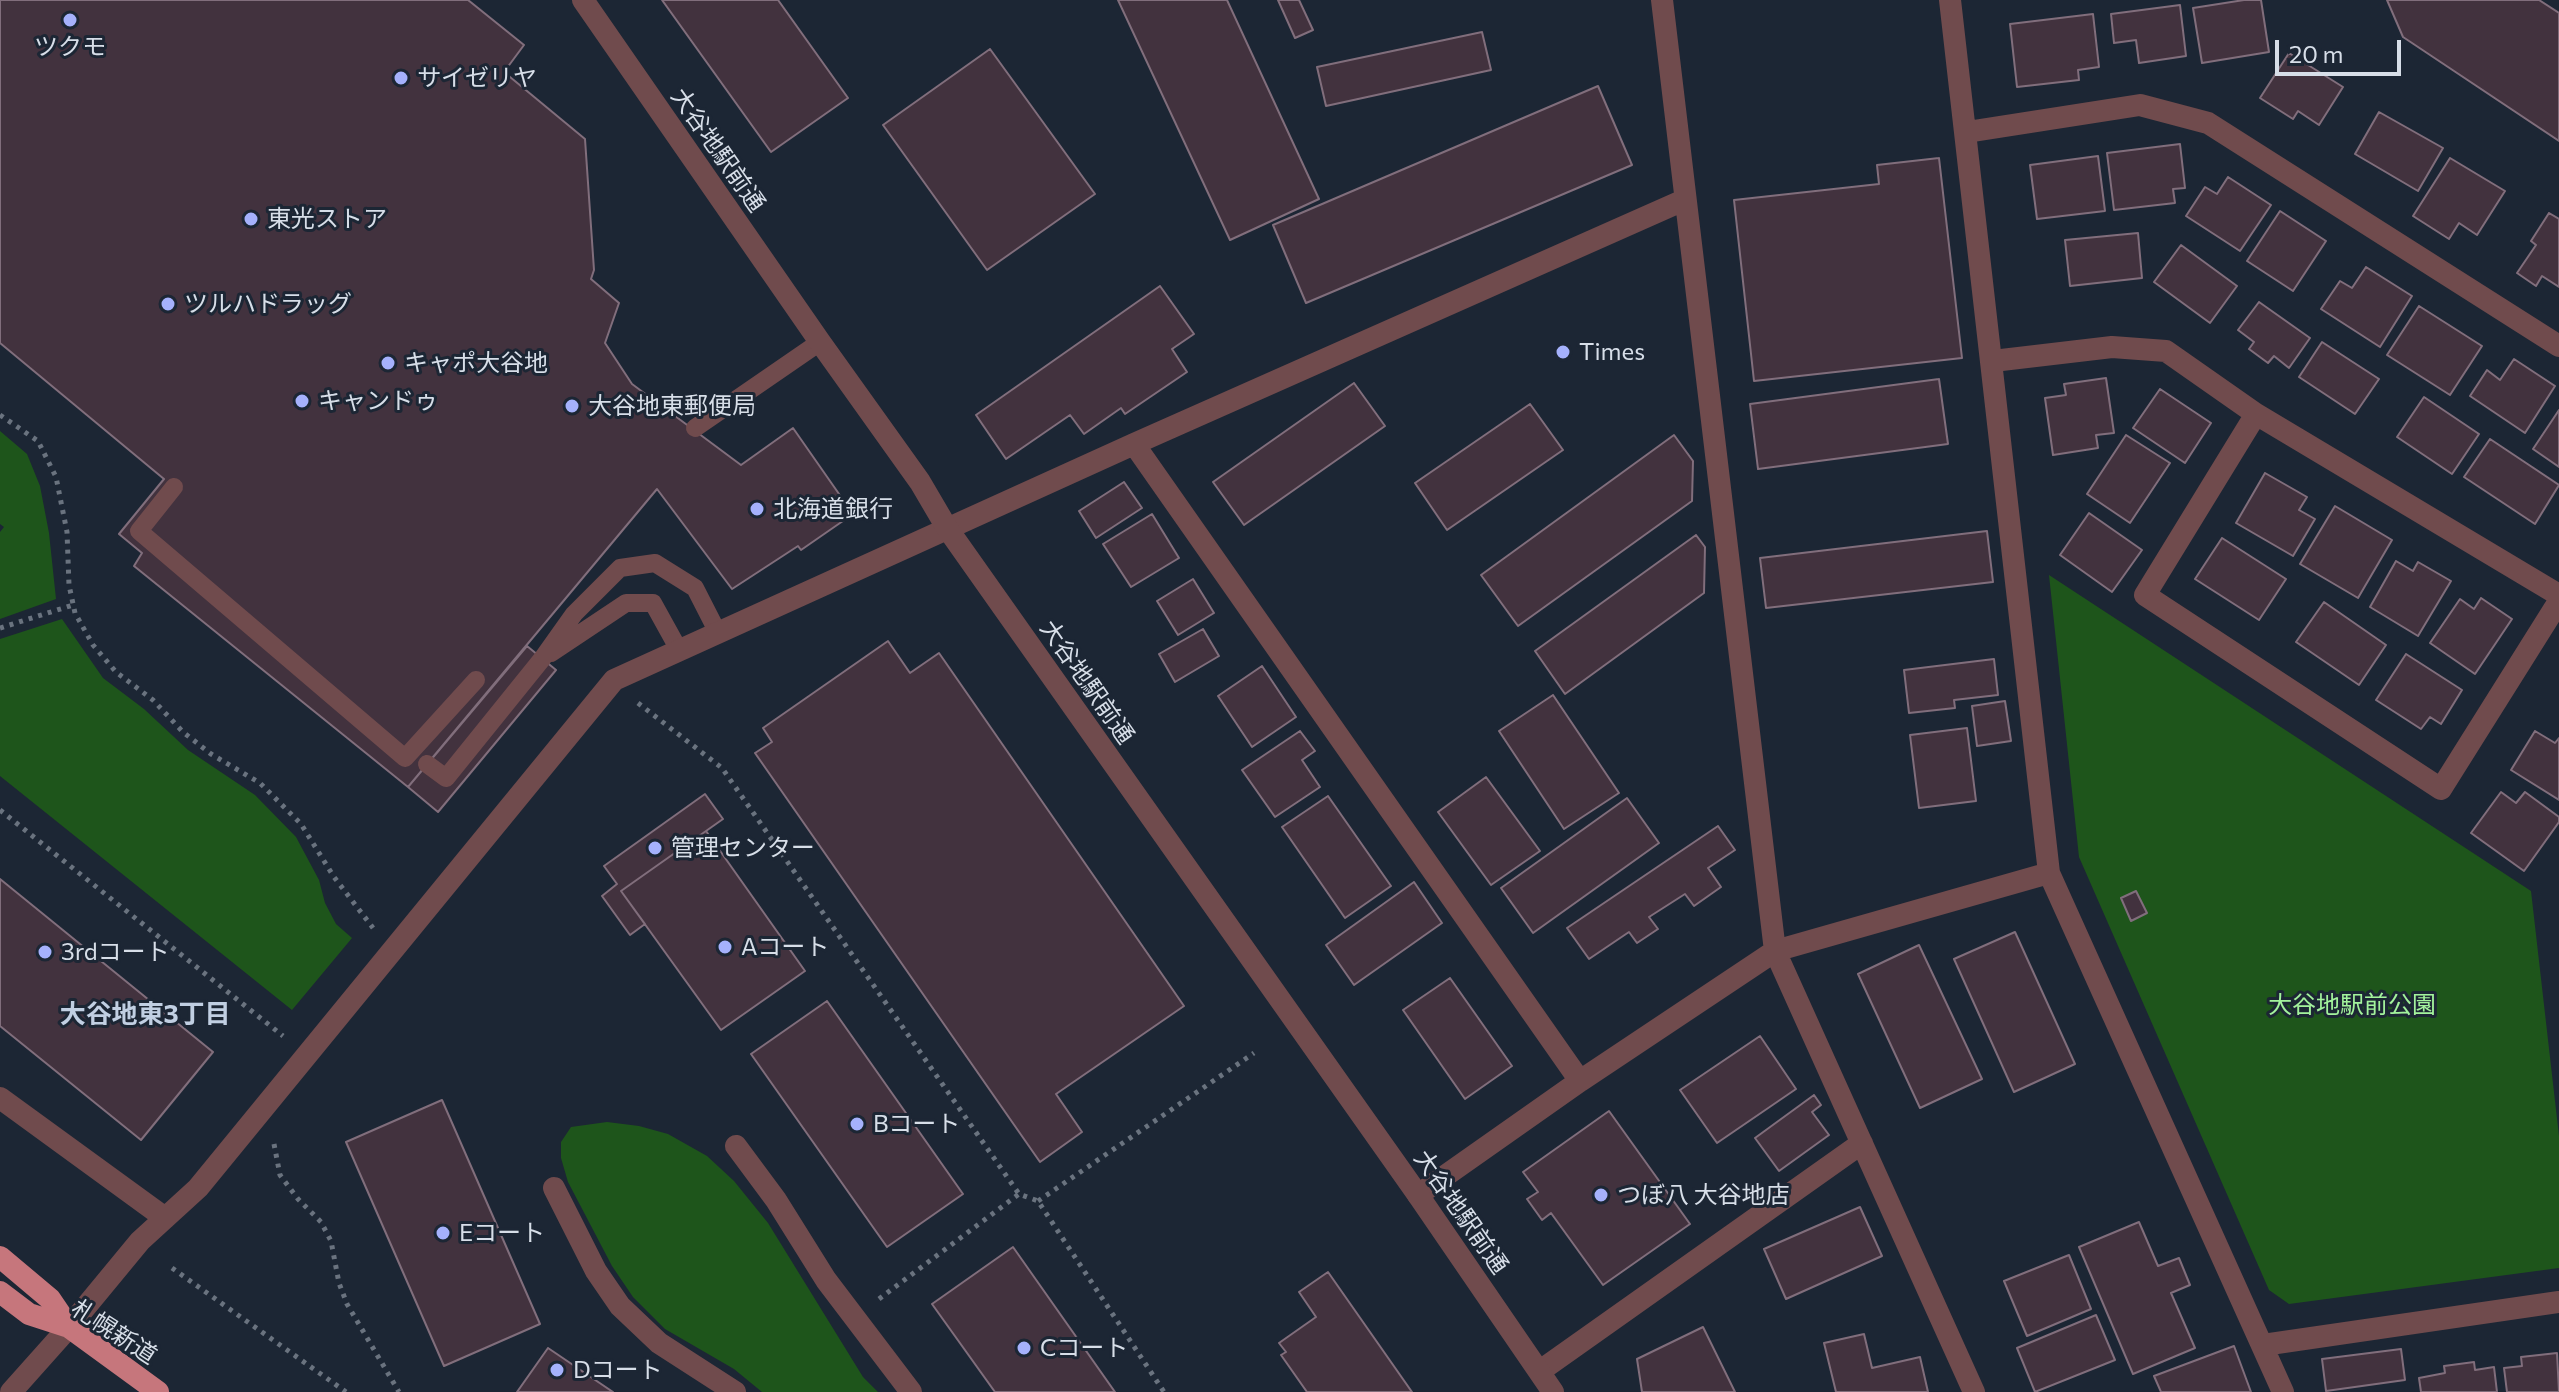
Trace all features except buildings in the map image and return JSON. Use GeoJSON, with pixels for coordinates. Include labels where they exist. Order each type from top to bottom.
{"type":"FeatureCollection","features":[{"type":"Feature","properties":{"kind":"highway"},"geometry":{"type":"LineString","coordinates":[[0,1257],[50,1299],[69,1327]]}},
{"type":"Feature","properties":{"kind":"highway","name":"札幌新道"},"geometry":{"type":"LineString","coordinates":[[0,1292],[29,1314],[69,1327],[158,1392]]}},
{"type":"Feature","properties":{"kind":"street","name":"大谷地駅前通"},"geometry":{"type":"LineString","coordinates":[[583,0],[920,482],[947,528],[1418,1195],[1553,1392]]}},
{"type":"Feature","properties":{"kind":"street"},"geometry":{"type":"LineString","coordinates":[[1662,0],[1775,951],[1974,1392]]}},
{"type":"Feature","properties":{"kind":"street"},"geometry":{"type":"LineString","coordinates":[[1950,0],[2049,873],[2283,1392]]}},
{"type":"Feature","properties":{"kind":"street"},"geometry":{"type":"LineString","coordinates":[[1967,132],[2140,105],[2208,123],[2559,346]]}},
{"type":"Feature","properties":{"kind":"street"},"geometry":{"type":"LineString","coordinates":[[11,1392],[140,1241],[198,1188],[614,680],[1134,444],[1684,200]]}},
{"type":"Feature","properties":{"kind":"street"},"geometry":{"type":"LineString","coordinates":[[1993,361],[2112,347],[2166,351],[2256,414],[2559,598],[2441,789],[2145,595],[2256,414]]}},
{"type":"Feature","properties":{"kind":"street"},"geometry":{"type":"LineString","coordinates":[[1134,444],[1580,1081]]}},
{"type":"Feature","properties":{"kind":"street"},"geometry":{"type":"LineString","coordinates":[[1418,1195],[1580,1081],[1775,951],[2049,873]]}},
{"type":"Feature","properties":{"kind":"street"},"geometry":{"type":"LineString","coordinates":[[0,1098],[165,1218]]}},
{"type":"Feature","properties":{"kind":"street"},"geometry":{"type":"LineString","coordinates":[[1540,1371],[1862,1143]]}},
{"type":"Feature","properties":{"kind":"street"},"geometry":{"type":"LineString","coordinates":[[736,1146],[776,1200],[826,1280],[911,1392]]}},
{"type":"Feature","properties":{"kind":"street"},"geometry":{"type":"LineString","coordinates":[[554,1188],[596,1271],[620,1306],[659,1343],[735,1392]]}},
{"type":"Feature","properties":{"kind":"street"},"geometry":{"type":"LineString","coordinates":[[2263,1345],[2559,1302]]}},
{"type":"Feature","properties":{"kind":"lane"},"geometry":{"type":"LineString","coordinates":[[695,428],[820,342]]}},
{"type":"Feature","properties":{"kind":"lane"},"geometry":{"type":"LineString","coordinates":[[174,487],[139,531],[343,695],[405,758],[476,680]]}},
{"type":"Feature","properties":{"kind":"lane"},"geometry":{"type":"LineString","coordinates":[[427,764],[446,778],[542,659],[574,614],[620,568],[655,563],[695,588],[718,633]]}},
{"type":"Feature","properties":{"kind":"lane"},"geometry":{"type":"LineString","coordinates":[[542,659],[626,603],[653,603],[679,650]]}},
{"type":"Feature","properties":{"kind":"path"},"geometry":{"type":"LineString","coordinates":[[0,415],[38,441],[56,477],[67,532],[73,605],[93,645],[116,672],[153,700],[183,732],[211,754],[260,783],[301,824],[334,877],[374,929]]}},
{"type":"Feature","properties":{"kind":"path"},"geometry":{"type":"LineString","coordinates":[[0,628],[73,605]]}},
{"type":"Feature","properties":{"kind":"path"},"geometry":{"type":"LineString","coordinates":[[637,702],[722,768],[1019,1194],[1038,1201],[1164,1392]]}},
{"type":"Feature","properties":{"kind":"path"},"geometry":{"type":"LineString","coordinates":[[0,810],[284,1037]]}},
{"type":"Feature","properties":{"kind":"path"},"geometry":{"type":"LineString","coordinates":[[1038,1201],[1254,1053]]}},
{"type":"Feature","properties":{"kind":"path"},"geometry":{"type":"LineString","coordinates":[[273,1143],[280,1175],[321,1222],[331,1241],[339,1283],[347,1304],[399,1392]]}},
{"type":"Feature","properties":{"kind":"path"},"geometry":{"type":"LineString","coordinates":[[871,1305],[1019,1194]]}},
{"type":"Feature","properties":{"kind":"path"},"geometry":{"type":"LineString","coordinates":[[172,1268],[346,1392]]}},
{"type":"Feature","properties":{"kind":"green space"},"geometry":{"type":"Polygon","coordinates":[[[0,431],[27,454],[40,486],[56,599],[0,619],[0,532],[4,527],[0,524],[0,431]]]}},
{"type":"Feature","properties":{"kind":"green space","name":"大谷地駅前公園"},"geometry":{"type":"Polygon","coordinates":[[[2049,575],[2531,891],[2559,1136],[2559,1268],[2289,1304],[2269,1290],[2079,857],[2049,575]]]}},
{"type":"Feature","properties":{"kind":"green space"},"geometry":{"type":"Polygon","coordinates":[[[62,619],[103,678],[144,709],[188,750],[255,795],[296,837],[319,880],[325,903],[336,924],[352,938],[292,1010],[0,776],[0,639],[62,619]]]}},
{"type":"Feature","properties":{"kind":"green space"},"geometry":{"type":"Polygon","coordinates":[[[607,1122],[668,1134],[707,1156],[734,1181],[768,1223],[863,1377],[878,1392],[762,1392],[734,1369],[665,1329],[633,1297],[612,1266],[568,1182],[561,1158],[561,1142],[571,1127],[607,1122]]]}},
{"type":"Feature","properties":{"kind":"place","name":"ツクモ"},"geometry":{"type":"Point","coordinates":[70,20]}},
{"type":"Feature","properties":{"kind":"place","name":"サイゼリヤ"},"geometry":{"type":"Point","coordinates":[401,78]}},
{"type":"Feature","properties":{"kind":"place","name":"東光ストア"},"geometry":{"type":"Point","coordinates":[251,219]}},
{"type":"Feature","properties":{"kind":"place","name":"ツルハドラッグ"},"geometry":{"type":"Point","coordinates":[168,304]}},
{"type":"Feature","properties":{"kind":"place","name":"Times"},"geometry":{"type":"Point","coordinates":[1563,352]}},
{"type":"Feature","properties":{"kind":"place","name":"キャポ大谷地"},"geometry":{"type":"Point","coordinates":[388,363]}},
{"type":"Feature","properties":{"kind":"place","name":"キャンドゥ"},"geometry":{"type":"Point","coordinates":[302,401]}},
{"type":"Feature","properties":{"kind":"place","name":"大谷地東郵便局"},"geometry":{"type":"Point","coordinates":[572,406]}},
{"type":"Feature","properties":{"kind":"place","name":"北海道銀行"},"geometry":{"type":"Point","coordinates":[757,509]}},
{"type":"Feature","properties":{"kind":"place","name":"管理センター"},"geometry":{"type":"Point","coordinates":[655,848]}},
{"type":"Feature","properties":{"kind":"place","name":"Aコート"},"geometry":{"type":"Point","coordinates":[725,947]}},
{"type":"Feature","properties":{"kind":"place","name":"3rdコート"},"geometry":{"type":"Point","coordinates":[45,952]}},
{"type":"Feature","properties":{"kind":"place","name":"Bコート"},"geometry":{"type":"Point","coordinates":[857,1124]}},
{"type":"Feature","properties":{"kind":"place","name":"つぼ八 大谷地店"},"geometry":{"type":"Point","coordinates":[1601,1195]}},
{"type":"Feature","properties":{"kind":"place","name":"Eコート"},"geometry":{"type":"Point","coordinates":[443,1233]}},
{"type":"Feature","properties":{"kind":"place","name":"Cコート"},"geometry":{"type":"Point","coordinates":[1024,1348]}},
{"type":"Feature","properties":{"kind":"place","name":"Dコート"},"geometry":{"type":"Point","coordinates":[557,1370]}},
{"type":"Feature","properties":{"kind":"district","name":"大谷地東3丁目"},"geometry":{"type":"Point","coordinates":[145,1014]}}]}
